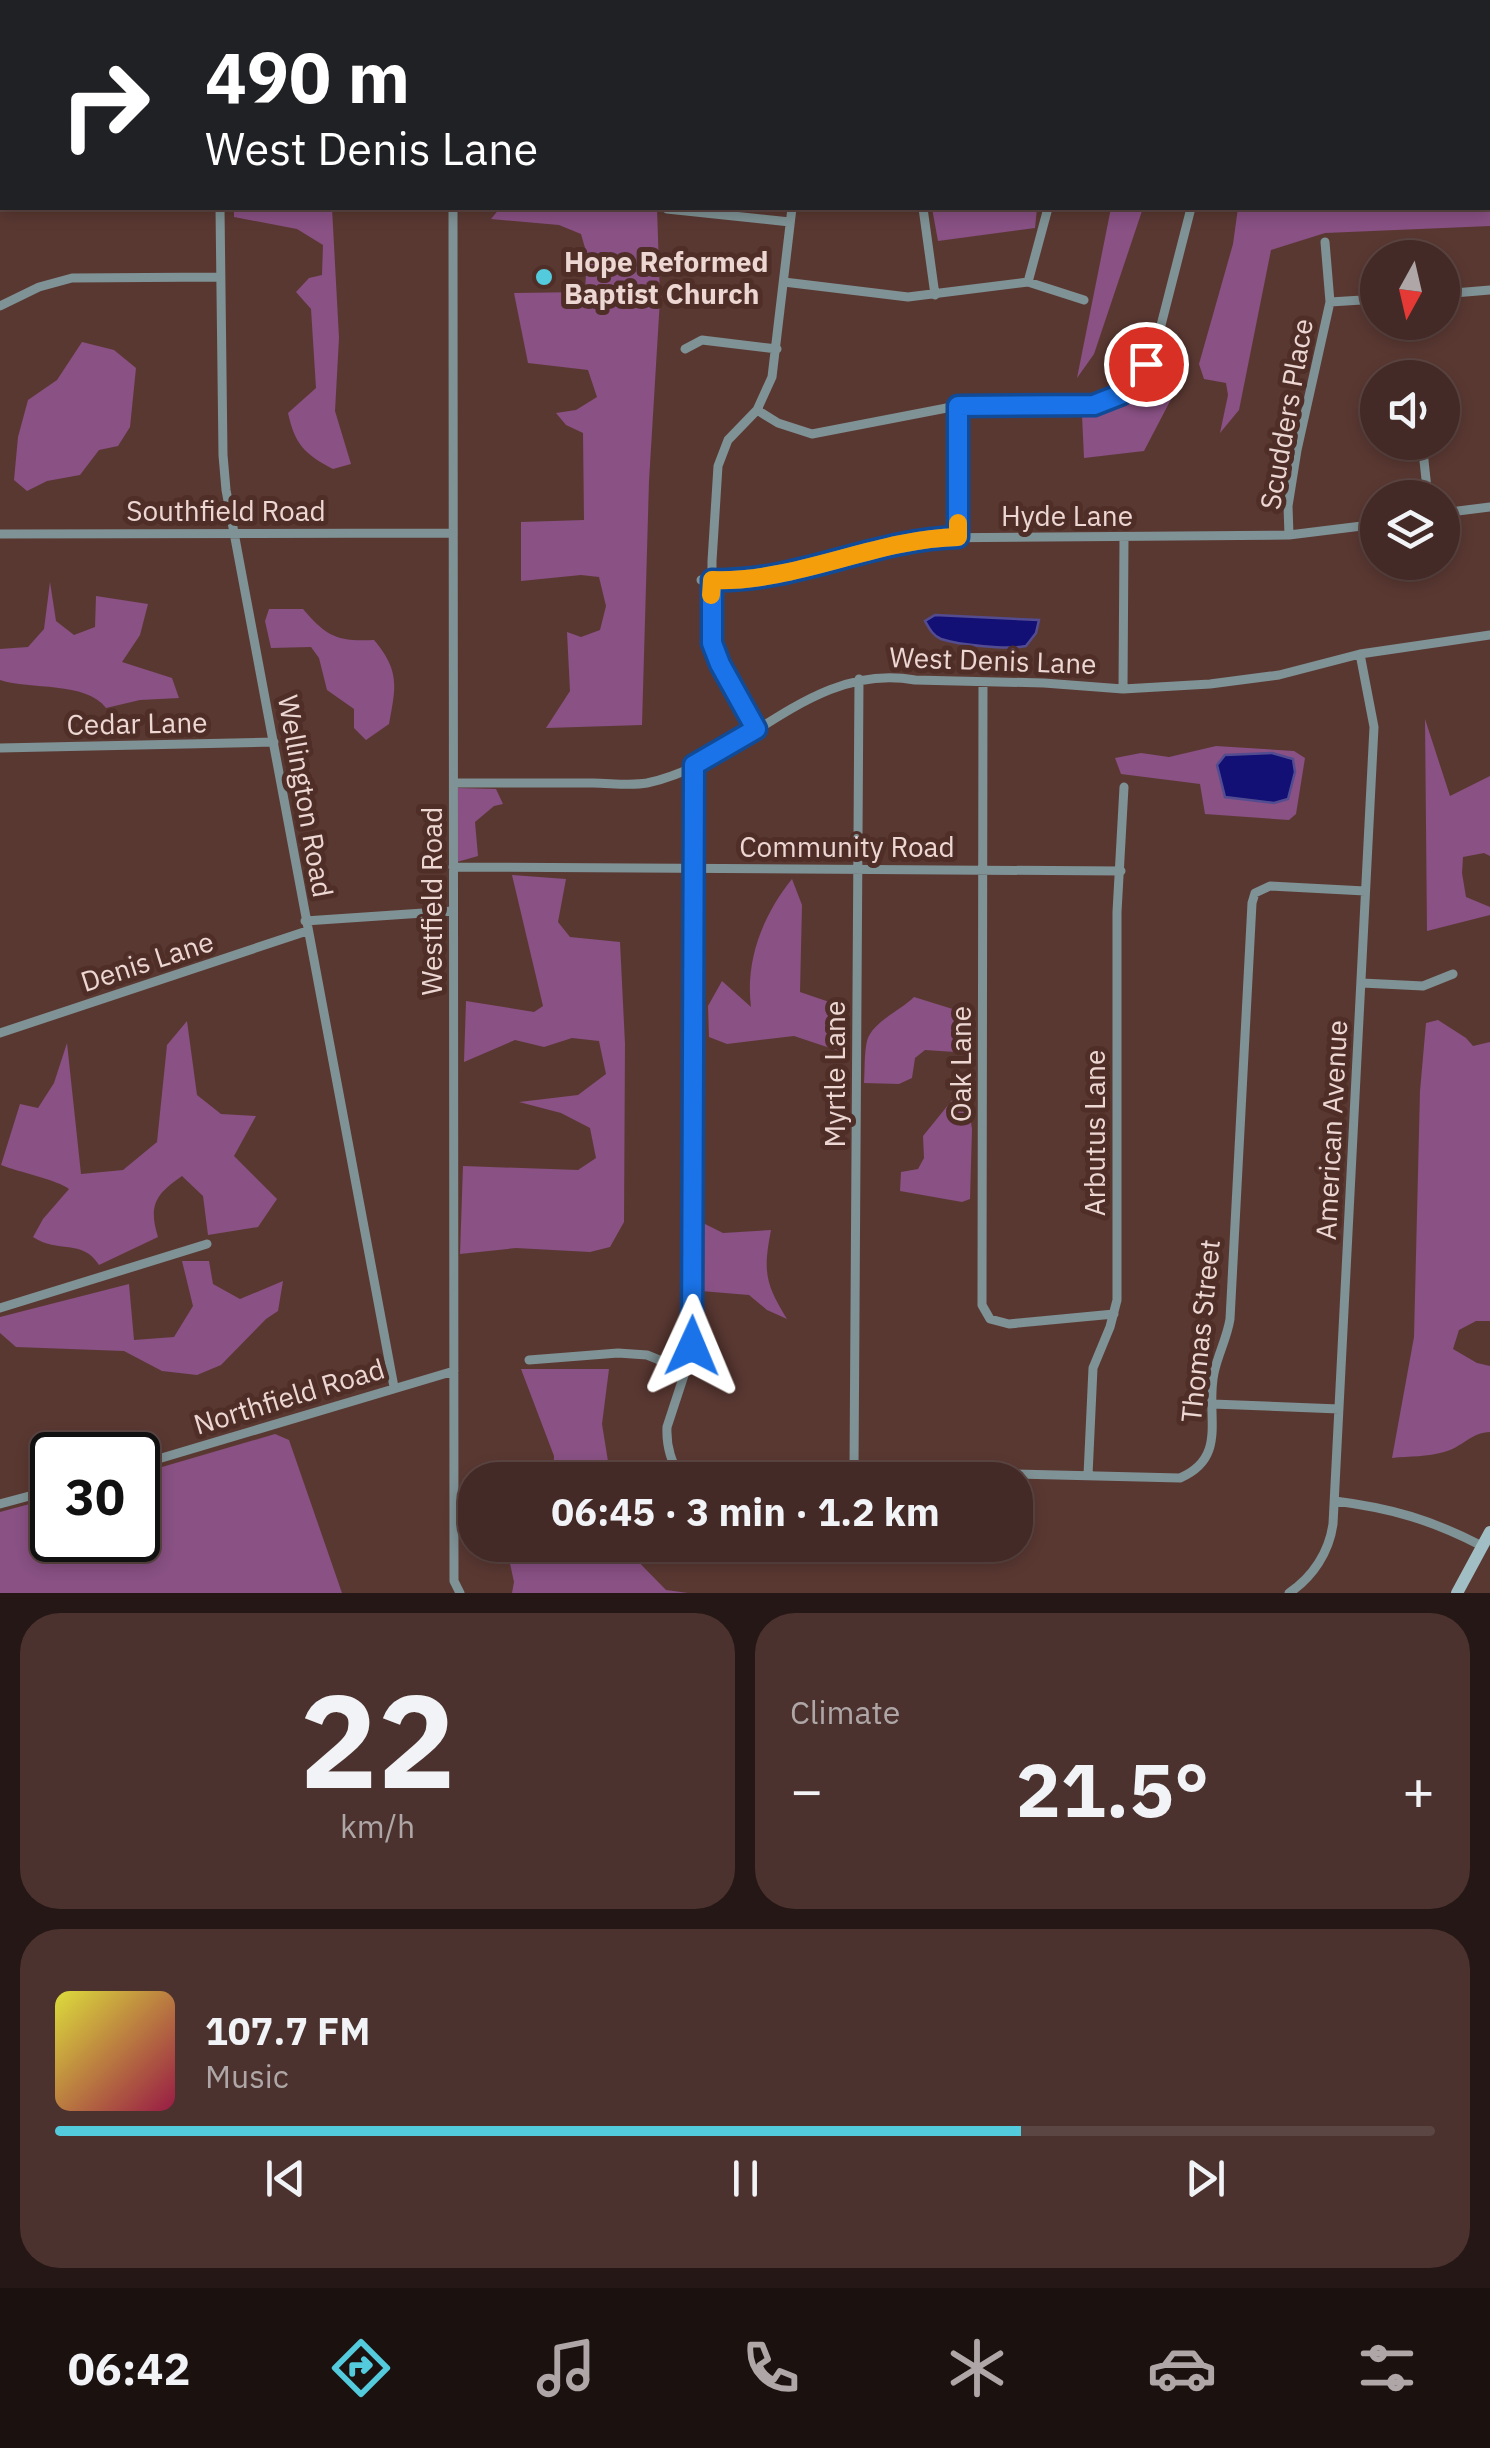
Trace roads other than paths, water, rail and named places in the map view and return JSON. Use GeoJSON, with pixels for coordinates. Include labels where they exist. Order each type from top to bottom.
{"type":"FeatureCollection","features":[{"type":"Feature","properties":{"kind":"main road"},"geometry":{"type":"LineString","coordinates":[[1456,1593],[1490,1532]]}},
{"type":"Feature","properties":{"kind":"street","name":"Wellington Road"},"geometry":{"type":"LineString","coordinates":[[220,210],[222,455],[226,490],[394,1388]]}},
{"type":"Feature","properties":{"kind":"street","name":"Westfield Road"},"geometry":{"type":"LineString","coordinates":[[453,210],[454,1582],[460,1593]]}},
{"type":"Feature","properties":{"kind":"street"},"geometry":{"type":"LineString","coordinates":[[676,210],[790,222]]}},
{"type":"Feature","properties":{"kind":"street"},"geometry":{"type":"LineString","coordinates":[[756,729],[712,643],[707,580],[721,452],[756,410],[772,377],[792,210]]}},
{"type":"Feature","properties":{"kind":"street"},"geometry":{"type":"LineString","coordinates":[[923,210],[935,295]]}},
{"type":"Feature","properties":{"kind":"street"},"geometry":{"type":"LineString","coordinates":[[1028,282],[1047,210]]}},
{"type":"Feature","properties":{"kind":"street"},"geometry":{"type":"LineString","coordinates":[[756,410],[778,423],[812,434],[958,406],[1094,405],[1122,394],[1146,364],[1158,333],[1190,210]]}},
{"type":"Feature","properties":{"kind":"street","name":"Scudders Place"},"geometry":{"type":"LineString","coordinates":[[1289,535],[1288,506],[1297,450],[1330,302],[1325,242]]}},
{"type":"Feature","properties":{"kind":"street"},"geometry":{"type":"LineString","coordinates":[[0,306],[39,287],[72,278],[220,277]]}},
{"type":"Feature","properties":{"kind":"street"},"geometry":{"type":"LineString","coordinates":[[784,282],[908,297],[1028,282],[1084,300]]}},
{"type":"Feature","properties":{"kind":"street"},"geometry":{"type":"LineString","coordinates":[[1460,292],[1490,290]]}},
{"type":"Feature","properties":{"kind":"street"},"geometry":{"type":"LineString","coordinates":[[1330,302],[1360,300]]}},
{"type":"Feature","properties":{"kind":"street"},"geometry":{"type":"LineString","coordinates":[[685,349],[702,340],[777,349]]}},
{"type":"Feature","properties":{"kind":"street"},"geometry":{"type":"LineString","coordinates":[[958,406],[958,537]]}},
{"type":"Feature","properties":{"kind":"street"},"geometry":{"type":"LineString","coordinates":[[1460,511],[1490,507]]}},
{"type":"Feature","properties":{"kind":"street","name":"Hyde Lane"},"geometry":{"type":"LineString","coordinates":[[707,580],[765,576],[920,538],[1289,535],[1360,526]]}},
{"type":"Feature","properties":{"kind":"street","name":"Southfield Road"},"geometry":{"type":"LineString","coordinates":[[0,534],[451,532]]}},
{"type":"Feature","properties":{"kind":"street"},"geometry":{"type":"LineString","coordinates":[[1123,689],[1124,538]]}},
{"type":"Feature","properties":{"kind":"street","name":"West Denis Lane"},"geometry":{"type":"LineString","coordinates":[[454,783],[648,783],[694,765],[830,688],[859,679],[894,676],[1123,689],[1210,684],[1279,674],[1360,654],[1490,635]]}},
{"type":"Feature","properties":{"kind":"street","name":"American Avenue"},"geometry":{"type":"LineString","coordinates":[[1289,1593],[1302,1584],[1321,1559],[1332,1534],[1335,1501],[1374,727],[1360,654]]}},
{"type":"Feature","properties":{"kind":"street","name":"Myrtle Lane"},"geometry":{"type":"LineString","coordinates":[[854,1462],[859,679]]}},
{"type":"Feature","properties":{"kind":"street","name":"Oak Lane"},"geometry":{"type":"LineString","coordinates":[[983,682],[982,1305],[990,1318],[1009,1324],[1114,1314]]}},
{"type":"Feature","properties":{"kind":"street","name":"Cedar Lane"},"geometry":{"type":"LineString","coordinates":[[0,748],[274,742]]}},
{"type":"Feature","properties":{"kind":"street"},"geometry":{"type":"LineString","coordinates":[[672,1462],[666,1427],[690,1357],[692,1338],[694,765]]}},
{"type":"Feature","properties":{"kind":"street","name":"Arbutus Lane"},"geometry":{"type":"LineString","coordinates":[[1088,1475],[1093,1368],[1117,1300],[1117,912],[1124,787]]}},
{"type":"Feature","properties":{"kind":"street","name":"Community Road"},"geometry":{"type":"LineString","coordinates":[[452,866],[1121,871]]}},
{"type":"Feature","properties":{"kind":"street","name":"Thomas Street"},"geometry":{"type":"LineString","coordinates":[[1033,1474],[1180,1478],[1200,1468],[1211,1444],[1214,1373],[1230,1319],[1250,913],[1255,893],[1270,886],[1364,892]]}},
{"type":"Feature","properties":{"kind":"street","name":"Denis Lane"},"geometry":{"type":"LineString","coordinates":[[0,1033],[306,926],[453,911]]}},
{"type":"Feature","properties":{"kind":"street"},"geometry":{"type":"LineString","coordinates":[[1362,983],[1424,986],[1452,974]]}},
{"type":"Feature","properties":{"kind":"street"},"geometry":{"type":"LineString","coordinates":[[0,1308],[207,1244]]}},
{"type":"Feature","properties":{"kind":"street"},"geometry":{"type":"LineString","coordinates":[[529,1360],[618,1352],[647,1355],[684,1370]]}},
{"type":"Feature","properties":{"kind":"street","name":"Northfield Road"},"geometry":{"type":"LineString","coordinates":[[160,1457],[454,1372]]}},
{"type":"Feature","properties":{"kind":"street"},"geometry":{"type":"LineString","coordinates":[[1212,1404],[1338,1409]]}},
{"type":"Feature","properties":{"kind":"street"},"geometry":{"type":"LineString","coordinates":[[0,1504],[30,1496]]}},
{"type":"Feature","properties":{"kind":"street"},"geometry":{"type":"LineString","coordinates":[[1335,1501],[1423,1518],[1482,1546]]}},
{"type":"Feature","properties":{"kind":"place","name":"Hope Reformed Baptist Church"},"geometry":{"type":"Point","coordinates":[544,277]}}]}
